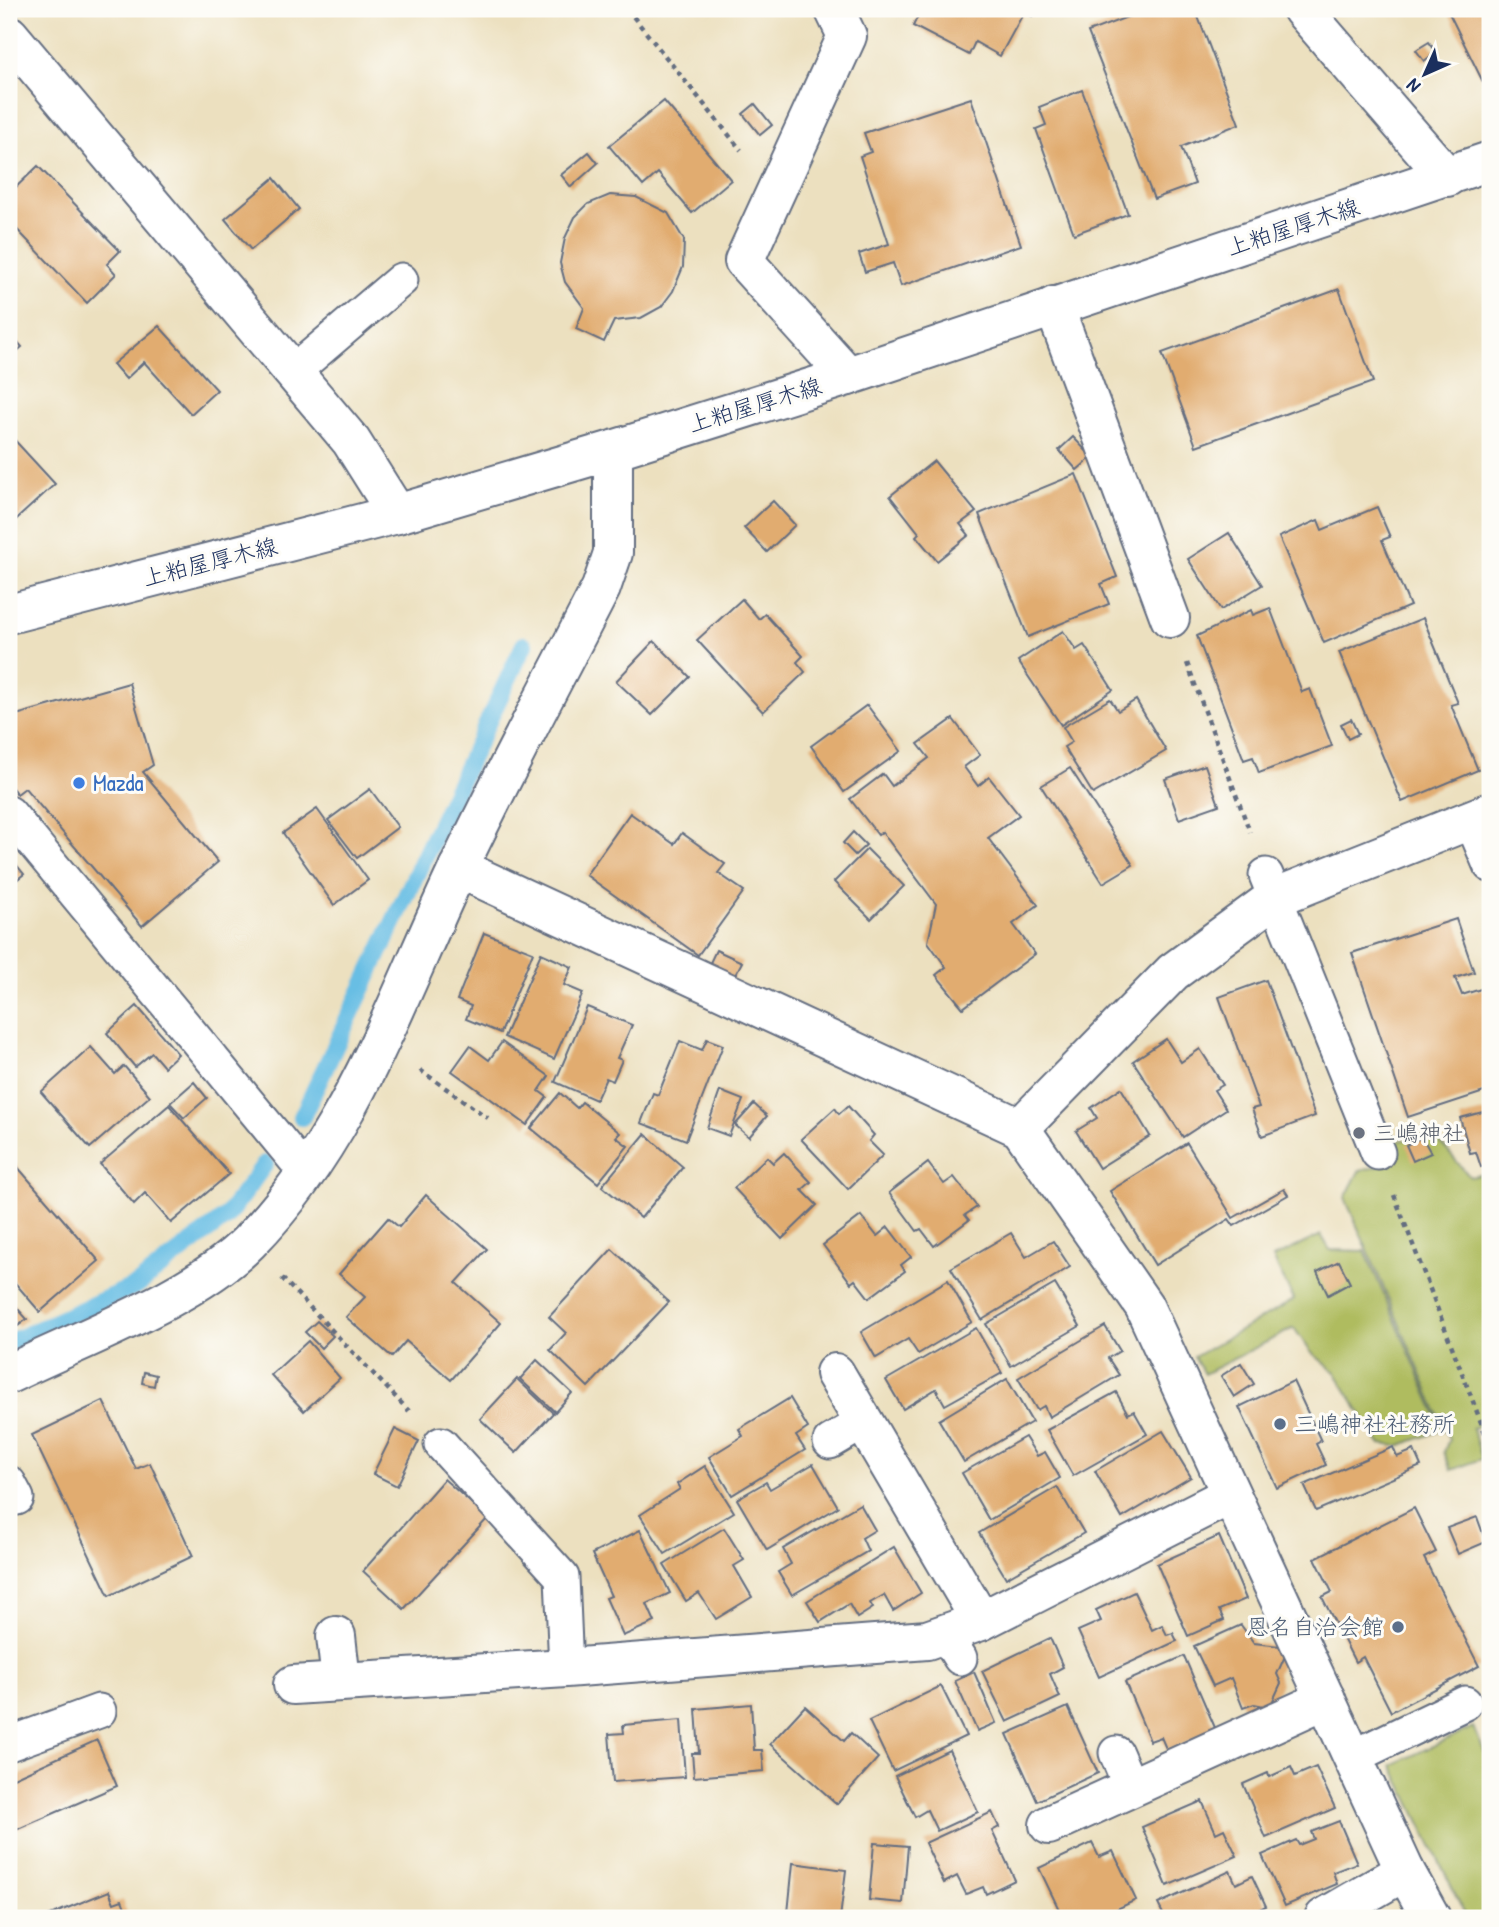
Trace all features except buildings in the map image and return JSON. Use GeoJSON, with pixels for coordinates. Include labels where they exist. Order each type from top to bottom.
{"type":"FeatureCollection","features":[{"type":"Feature","properties":{"kind":"street"},"geometry":{"type":"LineString","coordinates":[[834,9],[847,36],[744,261],[848,376]]}},
{"type":"Feature","properties":{"kind":"street"},"geometry":{"type":"LineString","coordinates":[[1302,9],[1447,177]]}},
{"type":"Feature","properties":{"kind":"street"},"geometry":{"type":"LineString","coordinates":[[9,35],[351,441],[397,514]]}},
{"type":"Feature","properties":{"kind":"street","name":"上粕屋厚木線"},"geometry":{"type":"LineString","coordinates":[[9,614],[397,514],[613,450],[848,376],[1447,177],[1490,160]]}},
{"type":"Feature","properties":{"kind":"street"},"geometry":{"type":"LineString","coordinates":[[1054,306],[1170,618]]}},
{"type":"Feature","properties":{"kind":"street"},"geometry":{"type":"LineString","coordinates":[[9,1374],[164,1301],[248,1244],[307,1174],[342,1120],[458,868],[601,588],[613,553],[613,450]]}},
{"type":"Feature","properties":{"kind":"street"},"geometry":{"type":"LineString","coordinates":[[1020,1128],[1173,972],[1270,887],[1480,816]]}},
{"type":"Feature","properties":{"kind":"street"},"geometry":{"type":"LineString","coordinates":[[458,868],[1020,1128],[1144,1306],[1405,1871],[1431,1918]]}},
{"type":"Feature","properties":{"kind":"street"},"geometry":{"type":"LineString","coordinates":[[835,1373],[981,1621]]}},
{"type":"Feature","properties":{"kind":"street"},"geometry":{"type":"LineString","coordinates":[[293,1685],[566,1668],[927,1640],[952,1646],[981,1621],[1230,1495]]}},
{"type":"Feature","properties":{"kind":"street"},"geometry":{"type":"LineString","coordinates":[[336,1636],[341,1681]]}},
{"type":"Feature","properties":{"kind":"street"},"geometry":{"type":"LineString","coordinates":[[1049,1825],[1326,1699]]}},
{"type":"Feature","properties":{"kind":"street"},"geometry":{"type":"LineString","coordinates":[[1324,1918],[1405,1871]]}},
{"type":"Feature","properties":{"kind":"lane"},"geometry":{"type":"LineString","coordinates":[[293,372],[401,279]]}},
{"type":"Feature","properties":{"kind":"lane"},"geometry":{"type":"LineString","coordinates":[[9,813],[307,1174]]}},
{"type":"Feature","properties":{"kind":"lane"},"geometry":{"type":"LineString","coordinates":[[1480,816],[1490,865]]}},
{"type":"Feature","properties":{"kind":"lane"},"geometry":{"type":"LineString","coordinates":[[1270,887],[1378,1153]]}},
{"type":"Feature","properties":{"kind":"lane"},"geometry":{"type":"LineString","coordinates":[[830,1441],[864,1422]]}},
{"type":"Feature","properties":{"kind":"lane"},"geometry":{"type":"LineString","coordinates":[[441,1444],[562,1577],[566,1668]]}},
{"type":"Feature","properties":{"kind":"lane"},"geometry":{"type":"LineString","coordinates":[[1353,1757],[1465,1703]]}},
{"type":"Feature","properties":{"kind":"lane"},"geometry":{"type":"LineString","coordinates":[[9,1744],[99,1711]]}},
{"type":"Feature","properties":{"kind":"lane"},"geometry":{"type":"LineString","coordinates":[[1116,1753],[1131,1788]]}},
{"type":"Feature","properties":{"kind":"path"},"geometry":{"type":"LineString","coordinates":[[627,9],[775,193]]}},
{"type":"Feature","properties":{"kind":"path"},"geometry":{"type":"LineString","coordinates":[[1170,618],[1270,887]]}},
{"type":"Feature","properties":{"kind":"path"},"geometry":{"type":"LineString","coordinates":[[378,1042],[488,1118]]}},
{"type":"Feature","properties":{"kind":"path"},"geometry":{"type":"LineString","coordinates":[[1378,1153],[1490,1446]]}},
{"type":"Feature","properties":{"kind":"path"},"geometry":{"type":"LineString","coordinates":[[248,1244],[441,1444]]}},
{"type":"Feature","properties":{"kind":"green space"},"geometry":{"type":"Polygon","coordinates":[[[1432,1133],[1470,1177],[1490,1173],[1490,1422],[1472,1428],[1482,1459],[1451,1470],[1444,1452],[1449,1439],[1345,1198],[1359,1171],[1388,1164],[1398,1141],[1432,1133]]]}},
{"type":"Feature","properties":{"kind":"green space"},"geometry":{"type":"Polygon","coordinates":[[[1321,1235],[1330,1250],[1365,1251],[1443,1430],[1398,1446],[1380,1444],[1335,1372],[1311,1352],[1294,1328],[1204,1374],[1194,1357],[1294,1300],[1273,1258],[1321,1235]]]}},
{"type":"Feature","properties":{"kind":"green space"},"geometry":{"type":"Polygon","coordinates":[[[1473,1727],[1490,1763],[1490,1911],[1482,1918],[1467,1918],[1392,1765],[1473,1727]]]}},
{"type":"Feature","properties":{"kind":"waterway"},"geometry":{"type":"LineString","coordinates":[[302,1117],[524,645]]}},
{"type":"Feature","properties":{"kind":"waterway"},"geometry":{"type":"LineString","coordinates":[[9,1343],[137,1285],[226,1217],[265,1164]]}},
{"type":"Feature","properties":{"kind":"place","name":"Mazda"},"geometry":{"type":"Point","coordinates":[79,783]}},
{"type":"Feature","properties":{"kind":"place","name":"三嶋神社"},"geometry":{"type":"Point","coordinates":[1359,1133]}},
{"type":"Feature","properties":{"kind":"place","name":"三嶋神社社務所"},"geometry":{"type":"Point","coordinates":[1280,1424]}},
{"type":"Feature","properties":{"kind":"place","name":"恩名自治会館"},"geometry":{"type":"Point","coordinates":[1398,1627]}}]}
